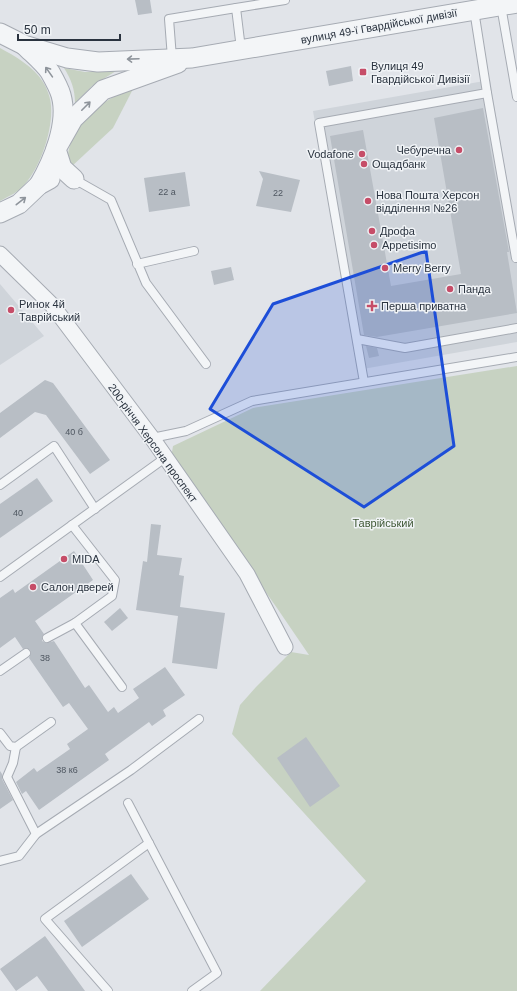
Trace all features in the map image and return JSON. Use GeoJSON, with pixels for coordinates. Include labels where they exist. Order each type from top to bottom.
{"type":"FeatureCollection","features":[{"type":"Feature","properties":{"kind":"street","name":"вулиця 49-ї Гвардійської дивізії"},"geometry":{"type":"LineString","coordinates":[[192,58],[509,4]]}},
{"type":"Feature","properties":{"kind":"street"},"geometry":{"type":"LineString","coordinates":[[0,33],[24,44],[67,58],[98,62],[192,58]]}},
{"type":"Feature","properties":{"kind":"street"},"geometry":{"type":"LineString","coordinates":[[24,44],[50,71],[61,95],[64,118],[56,149],[49,168],[39,185]]}},
{"type":"Feature","properties":{"kind":"street"},"geometry":{"type":"LineString","coordinates":[[74,179],[62,168],[56,149],[73,119],[102,90],[192,58]]}},
{"type":"Feature","properties":{"kind":"street"},"geometry":{"type":"LineString","coordinates":[[0,213],[19,204],[39,185],[58,175],[74,179]]}},
{"type":"Feature","properties":{"kind":"street","name":"200-річчя Херсона проспект"},"geometry":{"type":"LineString","coordinates":[[0,254],[52,305],[152,438],[246,574],[285,647]]}},
{"type":"Feature","properties":{"kind":"lane"},"geometry":{"type":"LineString","coordinates":[[172,58],[169,19],[236,8],[250,2],[285,0]]}},
{"type":"Feature","properties":{"kind":"lane"},"geometry":{"type":"LineString","coordinates":[[509,4],[517,97]]}},
{"type":"Feature","properties":{"kind":"lane"},"geometry":{"type":"LineString","coordinates":[[236,8],[241,49]]}},
{"type":"Feature","properties":{"kind":"lane"},"geometry":{"type":"LineString","coordinates":[[474,10],[516,258]]}},
{"type":"Feature","properties":{"kind":"lane"},"geometry":{"type":"LineString","coordinates":[[364,382],[319,123],[487,93]]}},
{"type":"Feature","properties":{"kind":"lane"},"geometry":{"type":"LineString","coordinates":[[74,179],[112,200],[146,283],[206,364]]}},
{"type":"Feature","properties":{"kind":"lane"},"geometry":{"type":"LineString","coordinates":[[137,264],[194,251]]}},
{"type":"Feature","properties":{"kind":"lane"},"geometry":{"type":"LineString","coordinates":[[357,339],[405,348],[517,328]]}},
{"type":"Feature","properties":{"kind":"lane"},"geometry":{"type":"LineString","coordinates":[[152,438],[186,431],[252,401],[517,357]]}},
{"type":"Feature","properties":{"kind":"lane"},"geometry":{"type":"LineString","coordinates":[[0,485],[54,446],[95,509]]}},
{"type":"Feature","properties":{"kind":"lane"},"geometry":{"type":"LineString","coordinates":[[0,577],[166,458]]}},
{"type":"Feature","properties":{"kind":"lane"},"geometry":{"type":"LineString","coordinates":[[47,638],[75,623],[112,596],[115,580],[72,525]]}},
{"type":"Feature","properties":{"kind":"lane"},"geometry":{"type":"LineString","coordinates":[[75,623],[122,687]]}},
{"type":"Feature","properties":{"kind":"lane"},"geometry":{"type":"LineString","coordinates":[[0,671],[26,653]]}},
{"type":"Feature","properties":{"kind":"lane"},"geometry":{"type":"LineString","coordinates":[[0,861],[19,856],[36,834],[131,770],[199,719]]}},
{"type":"Feature","properties":{"kind":"lane"},"geometry":{"type":"LineString","coordinates":[[0,733],[10,746],[16,746],[51,722]]}},
{"type":"Feature","properties":{"kind":"lane"},"geometry":{"type":"LineString","coordinates":[[16,746],[13,763],[7,777],[36,834]]}},
{"type":"Feature","properties":{"kind":"lane"},"geometry":{"type":"LineString","coordinates":[[128,803],[217,973],[192,991]]}},
{"type":"Feature","properties":{"kind":"lane"},"geometry":{"type":"LineString","coordinates":[[108,991],[45,920],[149,843]]}},
{"type":"Feature","properties":{"kind":"highlighted area"},"geometry":{"type":"Polygon","coordinates":[[[426,251],[454,446],[364,507],[210,409],[273,304],[426,251]]]}},
{"type":"Feature","properties":{"kind":"shaded area"},"geometry":{"type":"Polygon","coordinates":[[[490,80],[517,240],[517,342],[357,370],[313,111],[490,80]]]}},
{"type":"Feature","properties":{"kind":"shaded area","name":"Ринок 4й Таврійський"},"geometry":{"type":"Polygon","coordinates":[[[0,284],[44,336],[0,365],[0,284]]]}},
{"type":"Feature","properties":{"kind":"green space"},"geometry":{"type":"Polygon","coordinates":[[[0,48],[24,62],[35,71],[46,87],[50,97],[51,115],[45,147],[31,176],[14,194],[0,201],[0,48]]]}},
{"type":"Feature","properties":{"kind":"green space"},"geometry":{"type":"Polygon","coordinates":[[[64,68],[85,72],[116,71],[92,86],[75,103],[72,84],[64,68]]]}},
{"type":"Feature","properties":{"kind":"green space"},"geometry":{"type":"Polygon","coordinates":[[[133,89],[113,128],[71,167],[68,157],[69,147],[77,131],[89,115],[105,102],[123,92],[133,89]]]}},
{"type":"Feature","properties":{"kind":"green space","name":"Таврійський"},"geometry":{"type":"Polygon","coordinates":[[[517,366],[517,991],[260,991],[366,881],[232,734],[240,705],[256,687],[291,652],[309,655],[171,458],[173,446],[253,408],[517,366]]]}},
{"type":"Feature","properties":{"kind":"building"},"geometry":{"type":"Polygon","coordinates":[[[135,0],[150,0],[152,13],[138,15],[135,0]]]}},
{"type":"Feature","properties":{"kind":"building"},"geometry":{"type":"Polygon","coordinates":[[[351,66],[353,81],[329,86],[326,71],[351,66]]]}},
{"type":"Feature","properties":{"kind":"building"},"geometry":{"type":"Polygon","coordinates":[[[483,108],[509,252],[507,252],[517,313],[377,337],[364,335],[330,136],[363,130],[391,286],[461,274],[434,118],[483,108]]]}},
{"type":"Feature","properties":{"kind":"building"},"geometry":{"type":"Polygon","coordinates":[[[259,171],[300,180],[291,212],[256,206],[263,179],[259,171]]]}},
{"type":"Feature","properties":{"kind":"building"},"geometry":{"type":"Polygon","coordinates":[[[185,172],[190,206],[149,212],[144,178],[185,172]]]}},
{"type":"Feature","properties":{"kind":"building"},"geometry":{"type":"Polygon","coordinates":[[[231,267],[234,280],[214,285],[211,271],[231,267]]]}},
{"type":"Feature","properties":{"kind":"building"},"geometry":{"type":"Polygon","coordinates":[[[366,346],[377,348],[379,356],[369,358],[366,346]]]}},
{"type":"Feature","properties":{"kind":"building"},"geometry":{"type":"Polygon","coordinates":[[[45,380],[53,383],[110,460],[90,474],[46,415],[35,412],[0,438],[0,413],[45,380]]]}},
{"type":"Feature","properties":{"kind":"building"},"geometry":{"type":"Polygon","coordinates":[[[37,478],[53,501],[0,538],[0,504],[37,478]]]}},
{"type":"Feature","properties":{"kind":"building"},"geometry":{"type":"Polygon","coordinates":[[[151,524],[161,525],[157,555],[182,558],[179,575],[184,576],[180,607],[225,613],[217,669],[172,663],[178,616],[136,610],[143,561],[147,562],[151,524]]]}},
{"type":"Feature","properties":{"kind":"building"},"geometry":{"type":"Polygon","coordinates":[[[74,551],[93,580],[35,621],[44,634],[42,641],[47,643],[54,641],[85,688],[89,685],[108,712],[114,707],[118,713],[139,698],[133,689],[165,667],[185,695],[163,710],[166,716],[152,726],[149,722],[105,754],[109,760],[39,810],[26,791],[22,794],[16,782],[34,768],[37,772],[70,749],[67,744],[88,729],[69,703],[63,707],[29,658],[31,653],[30,650],[26,648],[23,649],[15,637],[0,648],[0,598],[13,589],[15,593],[74,551]]]}},
{"type":"Feature","properties":{"kind":"building"},"geometry":{"type":"Polygon","coordinates":[[[120,608],[128,618],[112,631],[104,622],[120,608]]]}},
{"type":"Feature","properties":{"kind":"building"},"geometry":{"type":"Polygon","coordinates":[[[306,737],[340,786],[310,807],[277,758],[306,737]]]}},
{"type":"Feature","properties":{"kind":"building"},"geometry":{"type":"Polygon","coordinates":[[[0,771],[2,774],[2,779],[13,800],[0,809],[0,771]]]}},
{"type":"Feature","properties":{"kind":"building"},"geometry":{"type":"Polygon","coordinates":[[[131,874],[149,899],[82,947],[64,921],[131,874]]]}},
{"type":"Feature","properties":{"kind":"building"},"geometry":{"type":"Polygon","coordinates":[[[45,936],[85,991],[48,991],[37,976],[16,991],[0,969],[45,936]]]}},
{"type":"Feature","properties":{"kind":"place","name":"Вулиця 49 Гвардійської Дивізії"},"geometry":{"type":"Point","coordinates":[363,72]}},
{"type":"Feature","properties":{"kind":"place","name":"Чебуречна"},"geometry":{"type":"Point","coordinates":[459,150]}},
{"type":"Feature","properties":{"kind":"place","name":"Vodafone"},"geometry":{"type":"Point","coordinates":[362,154]}},
{"type":"Feature","properties":{"kind":"place","name":"Ощадбанк"},"geometry":{"type":"Point","coordinates":[364,164]}},
{"type":"Feature","properties":{"kind":"place","name":"Нова Пошта Херсон відділення №26"},"geometry":{"type":"Point","coordinates":[368,201]}},
{"type":"Feature","properties":{"kind":"place","name":"Дрофа"},"geometry":{"type":"Point","coordinates":[372,231]}},
{"type":"Feature","properties":{"kind":"place","name":"Appetisimo"},"geometry":{"type":"Point","coordinates":[374,245]}},
{"type":"Feature","properties":{"kind":"place","name":"Merry Berry"},"geometry":{"type":"Point","coordinates":[385,268]}},
{"type":"Feature","properties":{"kind":"place","name":"Панда"},"geometry":{"type":"Point","coordinates":[450,289]}},
{"type":"Feature","properties":{"kind":"place","name":"Перша приватна"},"geometry":{"type":"Point","coordinates":[372,306]}},
{"type":"Feature","properties":{"kind":"place","name":"Ринок 4й Таврійський"},"geometry":{"type":"Point","coordinates":[11,310]}},
{"type":"Feature","properties":{"kind":"place","name":"MIDA"},"geometry":{"type":"Point","coordinates":[64,559]}},
{"type":"Feature","properties":{"kind":"place","name":"Салон дверей"},"geometry":{"type":"Point","coordinates":[33,587]}}]}
